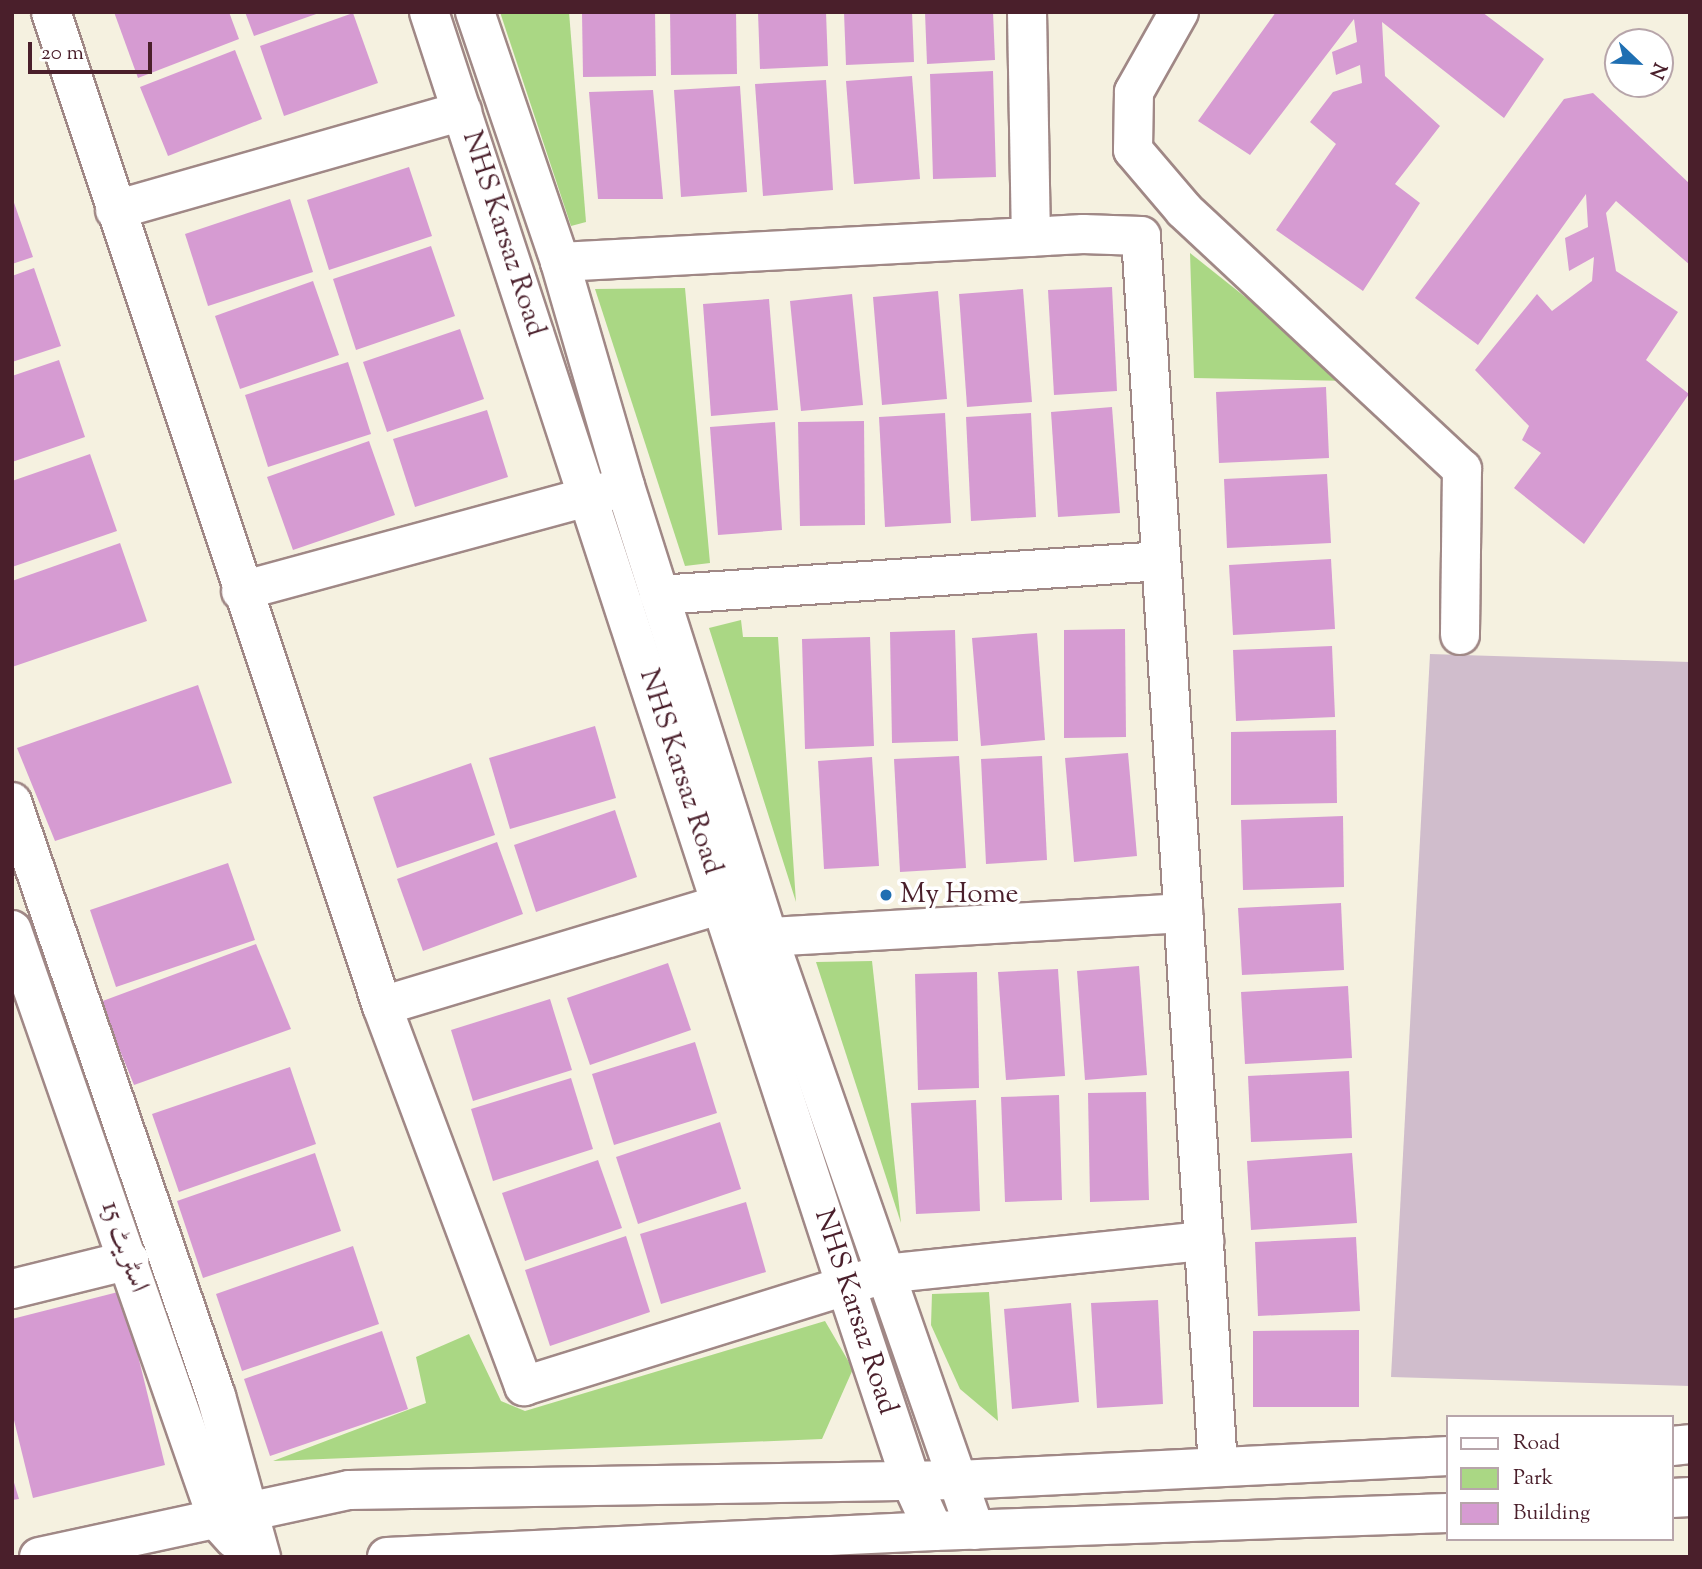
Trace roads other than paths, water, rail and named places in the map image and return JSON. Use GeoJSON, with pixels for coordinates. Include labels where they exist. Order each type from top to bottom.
{"type":"FeatureCollection","features":[{"type":"Feature","properties":{"kind":"street"},"geometry":{"type":"LineString","coordinates":[[51,12],[241,591],[382,1006],[524,1386],[884,1274],[1203,1241]]}},
{"type":"Feature","properties":{"kind":"street","name":"NHS Karsaz Road"},"geometry":{"type":"LineString","coordinates":[[429,12],[462,111],[607,491],[659,595],[768,937],[975,1530]]}},
{"type":"Feature","properties":{"kind":"street","name":"NHS Karsaz Road"},"geometry":{"type":"LineString","coordinates":[[475,12],[560,262],[607,491],[722,904],[911,1480],[934,1531]]}},
{"type":"Feature","properties":{"kind":"street"},"geometry":{"type":"LineString","coordinates":[[1027,12],[1031,237]]}},
{"type":"Feature","properties":{"kind":"street"},"geometry":{"type":"LineString","coordinates":[[1179,12],[1134,92],[1133,150],[1184,210],[1462,469],[1460,635]]}},
{"type":"Feature","properties":{"kind":"street"},"geometry":{"type":"LineString","coordinates":[[115,210],[462,111]]}},
{"type":"Feature","properties":{"kind":"street"},"geometry":{"type":"LineString","coordinates":[[560,262],[1031,237],[1141,236],[1218,1466]]}},
{"type":"Feature","properties":{"kind":"street"},"geometry":{"type":"LineString","coordinates":[[241,591],[607,491]]}},
{"type":"Feature","properties":{"kind":"street"},"geometry":{"type":"LineString","coordinates":[[659,595],[1161,561]]}},
{"type":"Feature","properties":{"kind":"street"},"geometry":{"type":"LineString","coordinates":[[12,802],[235,1517],[261,1557]]}},
{"type":"Feature","properties":{"kind":"street"},"geometry":{"type":"LineString","coordinates":[[382,1006],[722,904]]}},
{"type":"Feature","properties":{"kind":"street"},"geometry":{"type":"LineString","coordinates":[[768,937],[1183,913]]}},
{"type":"Feature","properties":{"kind":"street","name":"اسٹریٹ 15"},"geometry":{"type":"LineString","coordinates":[[12,930],[129,1260],[235,1517],[248,1557]]}},
{"type":"Feature","properties":{"kind":"street"},"geometry":{"type":"LineString","coordinates":[[12,1289],[129,1260]]}},
{"type":"Feature","properties":{"kind":"street"},"geometry":{"type":"LineString","coordinates":[[39,1557],[134,1533],[235,1517],[349,1490],[958,1480],[1446,1456]]}},
{"type":"Feature","properties":{"kind":"street"},"geometry":{"type":"LineString","coordinates":[[387,1557],[934,1531],[1446,1513]]}},
{"type":"Feature","properties":{"kind":"place","name":"My Home"},"geometry":{"type":"Point","coordinates":[886,895]}}]}
